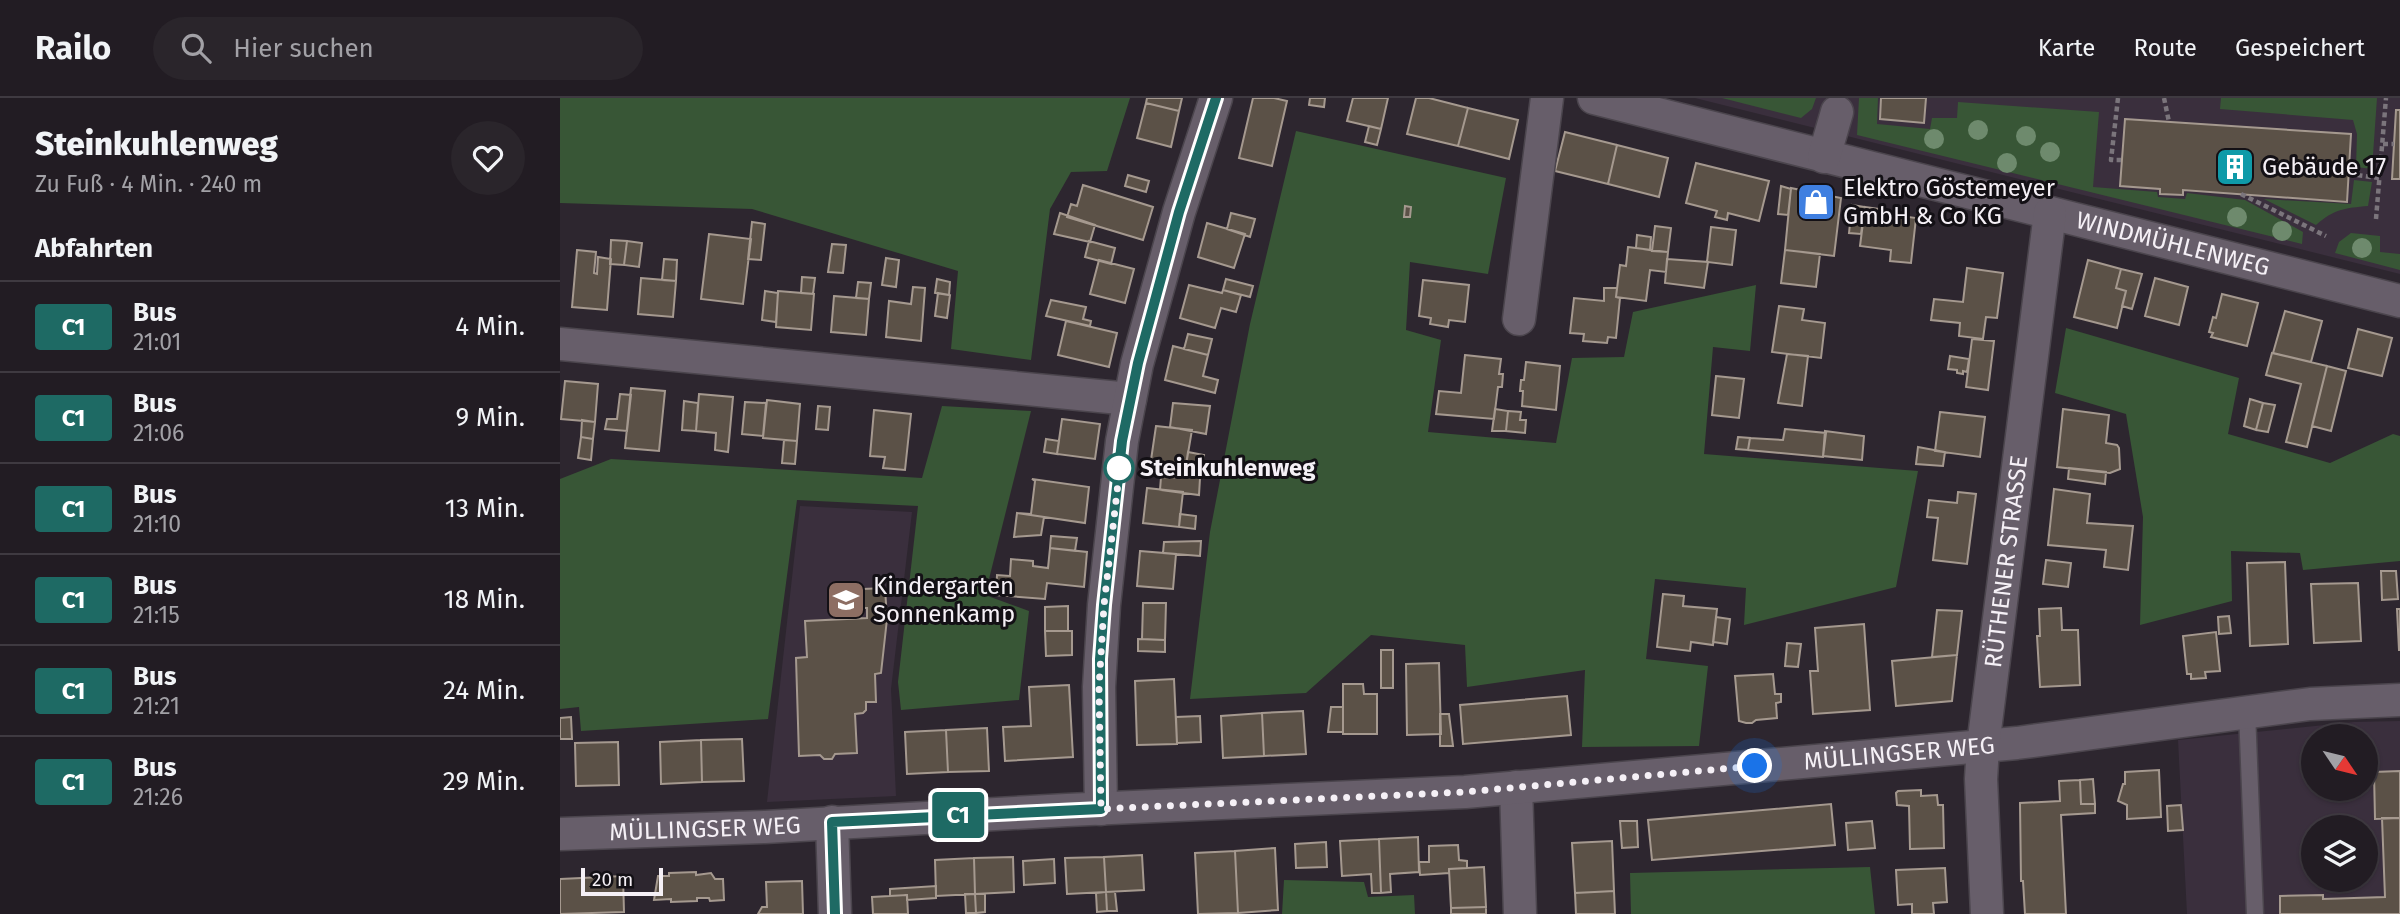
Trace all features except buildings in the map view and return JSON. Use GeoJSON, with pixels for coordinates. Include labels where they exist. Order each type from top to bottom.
{"type":"FeatureCollection","features":[{"type":"Feature","properties":{"kind":"street"},"geometry":{"type":"LineString","coordinates":[[1101,809],[1099,687],[1104,605],[1122,441],[1138,363],[1179,212],[1216,98]]}},
{"type":"Feature","properties":{"kind":"street"},"geometry":{"type":"LineString","coordinates":[[1519,319],[1547,98]]}},
{"type":"Feature","properties":{"kind":"street","name":"WINDMÜHLENWEG"},"geometry":{"type":"LineString","coordinates":[[1594,98],[2400,301]]}},
{"type":"Feature","properties":{"kind":"street"},"geometry":{"type":"LineString","coordinates":[[1824,156],[1837,105]]}},
{"type":"Feature","properties":{"kind":"street","name":"RÜTHENER STRASSE"},"geometry":{"type":"LineString","coordinates":[[1987,914],[1981,779],[1983,746],[2050,213]]}},
{"type":"Feature","properties":{"kind":"street"},"geometry":{"type":"LineString","coordinates":[[560,344],[1130,399]]}},
{"type":"Feature","properties":{"kind":"street","name":"MÜLLINGSER WEG"},"geometry":{"type":"LineString","coordinates":[[560,834],[765,827],[1465,792],[1983,746],[2310,704],[2400,700]]}},
{"type":"Feature","properties":{"kind":"street"},"geometry":{"type":"LineString","coordinates":[[1516,788],[1520,914]]}},
{"type":"Feature","properties":{"kind":"street"},"geometry":{"type":"LineString","coordinates":[[832,822],[835,914]]}},
{"type":"Feature","properties":{"kind":"lane"},"geometry":{"type":"LineString","coordinates":[[2247,712],[2255,914]]}},
{"type":"Feature","properties":{"kind":"path"},"geometry":{"type":"LineString","coordinates":[[2118,98],[2110,159],[2122,160]]}},
{"type":"Feature","properties":{"kind":"path"},"geometry":{"type":"LineString","coordinates":[[2164,98],[2169,122]]}},
{"type":"Feature","properties":{"kind":"path"},"geometry":{"type":"LineString","coordinates":[[2376,219],[2386,98]]}},
{"type":"Feature","properties":{"kind":"path"},"geometry":{"type":"LineString","coordinates":[[2383,144],[2394,144]]}},
{"type":"Feature","properties":{"kind":"path"},"geometry":{"type":"LineString","coordinates":[[2348,174],[2379,177]]}},
{"type":"Feature","properties":{"kind":"path"},"geometry":{"type":"LineString","coordinates":[[2241,194],[2326,236]]}},
{"type":"Feature","properties":{"kind":"shaded area"},"geometry":{"type":"Polygon","coordinates":[[[1695,98],[2400,98],[2400,274],[1695,98]]]}},
{"type":"Feature","properties":{"kind":"shaded area","name":"Kindergarten Sonnenkamp"},"geometry":{"type":"Polygon","coordinates":[[[800,506],[912,512],[891,689],[896,796],[767,802],[800,506]]]}},
{"type":"Feature","properties":{"kind":"shaded area"},"geometry":{"type":"Polygon","coordinates":[[[2400,721],[2400,914],[2187,914],[2178,740],[2301,727],[2301,802],[2378,802],[2378,724],[2334,724],[2400,721]]]}},
{"type":"Feature","properties":{"kind":"green space"},"geometry":{"type":"Polygon","coordinates":[[[560,98],[1130,98],[1107,171],[1071,172],[1050,209],[1031,360],[951,349],[958,271],[752,209],[560,203],[560,98]]]}},
{"type":"Feature","properties":{"kind":"green space"},"geometry":{"type":"Polygon","coordinates":[[[1722,98],[1816,98],[1812,109],[1801,118],[1722,98]]]}},
{"type":"Feature","properties":{"kind":"green space"},"geometry":{"type":"Polygon","coordinates":[[[1859,98],[1878,98],[1877,124],[1930,129],[1932,118],[1957,118],[1958,102],[2099,112],[2093,187],[2157,192],[2158,197],[2185,199],[2187,193],[2245,200],[2303,232],[2302,244],[1857,135],[1859,98]]]}},
{"type":"Feature","properties":{"kind":"green space"},"geometry":{"type":"Polygon","coordinates":[[[2221,98],[2377,98],[2372,169],[2356,167],[2357,134],[2353,120],[2220,109],[2221,98]]]}},
{"type":"Feature","properties":{"kind":"green space"},"geometry":{"type":"Polygon","coordinates":[[[1296,131],[1506,178],[1488,274],[1410,262],[1406,330],[1441,340],[1428,432],[1556,443],[1572,358],[1624,357],[1633,312],[1756,285],[1750,351],[1713,347],[1704,454],[1918,471],[1896,587],[1744,625],[1746,588],[1655,579],[1646,659],[1708,666],[1699,746],[1582,747],[1585,670],[1467,687],[1465,645],[1371,635],[1306,693],[1190,699],[1210,532],[1250,324],[1296,131]]]}},
{"type":"Feature","properties":{"kind":"green space"},"geometry":{"type":"Polygon","coordinates":[[[2354,180],[2372,182],[2368,206],[2340,210],[2316,225],[2264,199],[2351,204],[2354,180]]]}},
{"type":"Feature","properties":{"kind":"green space"},"geometry":{"type":"Polygon","coordinates":[[[2351,233],[2380,236],[2380,252],[2400,254],[2400,270],[2335,253],[2339,242],[2351,233]]]}},
{"type":"Feature","properties":{"kind":"green space"},"geometry":{"type":"Polygon","coordinates":[[[2066,328],[2239,378],[2228,434],[2330,463],[2393,434],[2400,436],[2400,561],[2303,570],[2300,553],[2231,551],[2232,601],[2140,625],[2143,517],[2126,414],[2055,393],[2066,328]]]}},
{"type":"Feature","properties":{"kind":"green space"},"geometry":{"type":"Polygon","coordinates":[[[942,406],[1031,411],[985,595],[1029,611],[1019,700],[901,710],[898,682],[918,506],[797,500],[768,719],[581,731],[579,707],[560,709],[560,479],[611,459],[922,478],[942,406]]]}},
{"type":"Feature","properties":{"kind":"green space"},"geometry":{"type":"Polygon","coordinates":[[[1870,867],[1875,914],[1631,914],[1630,873],[1870,867]]]}},
{"type":"Feature","properties":{"kind":"green space"},"geometry":{"type":"Polygon","coordinates":[[[1284,880],[1364,882],[1368,897],[1414,895],[1415,914],[1282,914],[1284,880]]]}},
{"type":"Feature","properties":{"kind":"bus line","name":"C1"},"geometry":{"type":"LineString","coordinates":[[835,914],[832,822],[1101,809],[1100,659],[1122,441],[1138,363],[1179,212],[1216,98]]}},
{"type":"Feature","properties":{"kind":"place","name":"Gebäude 17"},"geometry":{"type":"Point","coordinates":[2235,167]}},
{"type":"Feature","properties":{"kind":"place","name":"Elektro Göstemeyer GmbH & Co KG"},"geometry":{"type":"Point","coordinates":[1816,202]}},
{"type":"Feature","properties":{"kind":"place","name":"Steinkuhlenweg"},"geometry":{"type":"Point","coordinates":[1119,468]}},
{"type":"Feature","properties":{"kind":"place","name":"Kindergarten Sonnenkamp"},"geometry":{"type":"Point","coordinates":[846,600]}},
{"type":"Feature","properties":{"kind":"route"},"geometry":{"type":"LineString","coordinates":[[1119,468],[1120,466],[1104,605],[1099,687],[1101,809],[1465,792],[1755,766]]}}]}
